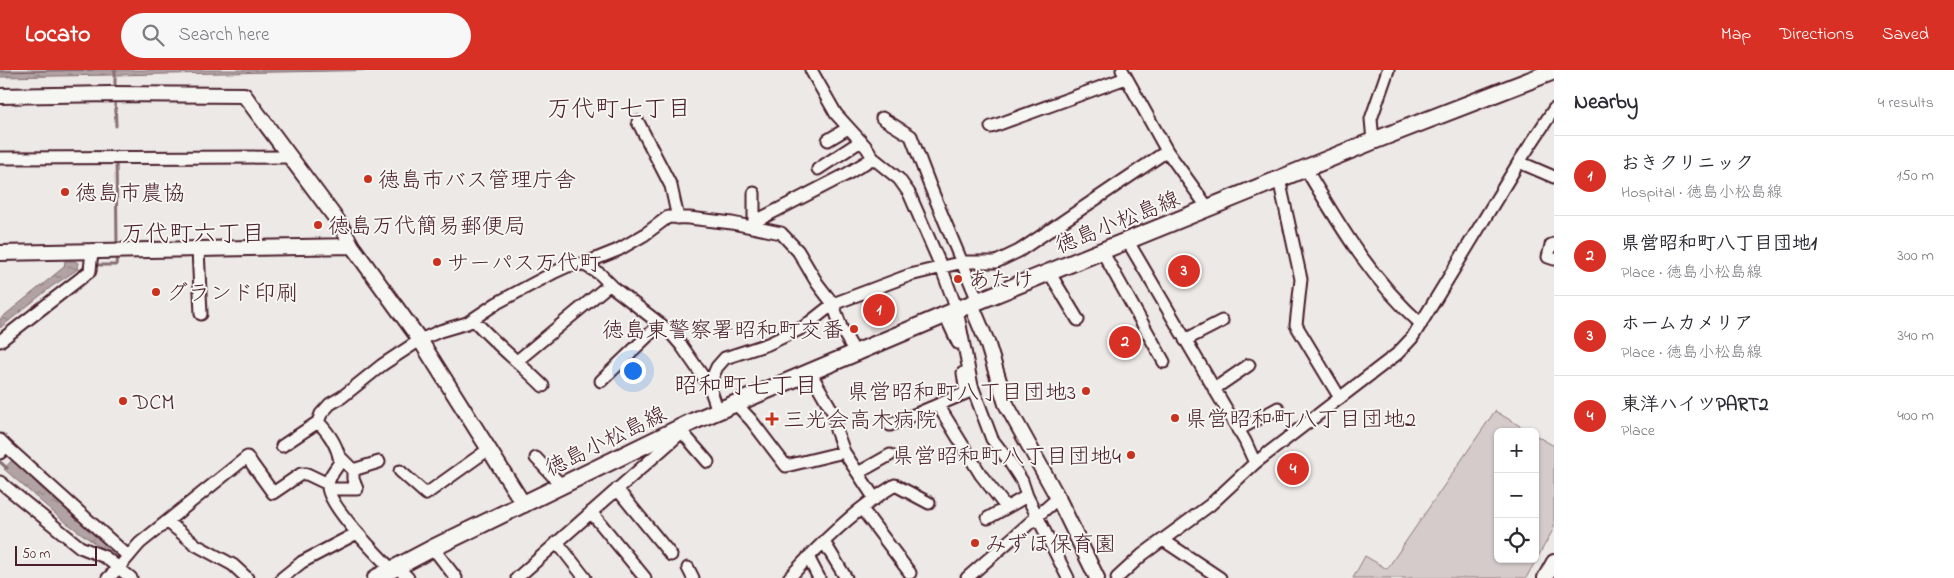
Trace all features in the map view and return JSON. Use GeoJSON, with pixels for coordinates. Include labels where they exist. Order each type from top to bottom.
{"type":"FeatureCollection","features":[{"type":"Feature","properties":{"kind":"main road","name":"徳島小松島線"},"geometry":{"type":"LineString","coordinates":[[376,578],[399,571],[433,548],[694,421],[855,352],[1127,240],[1373,141],[1554,71]]}},
{"type":"Feature","properties":{"kind":"street"},"geometry":{"type":"LineString","coordinates":[[811,70],[836,114],[861,141],[873,158],[899,179],[909,193],[941,267],[963,307],[987,342],[1006,404],[1058,498],[1097,578]]}},
{"type":"Feature","properties":{"kind":"street"},"geometry":{"type":"LineString","coordinates":[[1373,141],[1371,119],[1388,70]]}},
{"type":"Feature","properties":{"kind":"street"},"geometry":{"type":"LineString","coordinates":[[991,127],[1124,74],[1167,151],[1208,208]]}},
{"type":"Feature","properties":{"kind":"street"},"geometry":{"type":"LineString","coordinates":[[0,96],[116,94],[244,95],[340,224],[352,246],[420,340],[524,505]]}},
{"type":"Feature","properties":{"kind":"street"},"geometry":{"type":"LineString","coordinates":[[1121,577],[1142,555],[1210,505],[1256,463],[1398,354],[1421,324],[1519,162],[1554,109]]}},
{"type":"Feature","properties":{"kind":"street"},"geometry":{"type":"LineString","coordinates":[[882,118],[911,136],[930,186],[963,262],[963,307],[972,386],[992,439],[1022,481],[1027,496],[1068,578]]}},
{"type":"Feature","properties":{"kind":"street"},"geometry":{"type":"LineString","coordinates":[[638,122],[671,186],[678,218]]}},
{"type":"Feature","properties":{"kind":"street"},"geometry":{"type":"LineString","coordinates":[[828,140],[848,128]]}},
{"type":"Feature","properties":{"kind":"street"},"geometry":{"type":"LineString","coordinates":[[818,169],[861,141]]}},
{"type":"Feature","properties":{"kind":"street"},"geometry":{"type":"LineString","coordinates":[[709,385],[717,367],[725,358],[768,344],[798,330],[833,304],[878,286],[941,267],[963,262],[996,262],[1020,251],[1167,151]]}},
{"type":"Feature","properties":{"kind":"street"},"geometry":{"type":"LineString","coordinates":[[0,158],[289,157]]}},
{"type":"Feature","properties":{"kind":"street"},"geometry":{"type":"LineString","coordinates":[[754,224],[873,158]]}},
{"type":"Feature","properties":{"kind":"street"},"geometry":{"type":"LineString","coordinates":[[1519,162],[1554,177]]}},
{"type":"Feature","properties":{"kind":"street"},"geometry":{"type":"LineString","coordinates":[[1306,168],[1348,239],[1378,281],[1421,324]]}},
{"type":"Feature","properties":{"kind":"street"},"geometry":{"type":"LineString","coordinates":[[1279,179],[1301,279],[1296,325],[1340,398]]}},
{"type":"Feature","properties":{"kind":"street"},"geometry":{"type":"LineString","coordinates":[[909,193],[930,186]]}},
{"type":"Feature","properties":{"kind":"street"},"geometry":{"type":"LineString","coordinates":[[754,193],[754,224]]}},
{"type":"Feature","properties":{"kind":"street"},"geometry":{"type":"LineString","coordinates":[[282,446],[318,422],[321,414],[330,404],[342,397],[382,365],[420,340],[440,331],[467,323],[511,295],[568,266],[583,264],[618,250],[668,218],[754,224],[781,233],[798,250],[817,283],[833,304],[842,330],[855,352]]}},
{"type":"Feature","properties":{"kind":"street"},"geometry":{"type":"LineString","coordinates":[[1127,240],[1256,463]]}},
{"type":"Feature","properties":{"kind":"street"},"geometry":{"type":"LineString","coordinates":[[1554,244],[1551,245],[1548,257],[1554,259]]}},
{"type":"Feature","properties":{"kind":"street"},"geometry":{"type":"LineString","coordinates":[[0,252],[92,254],[118,250],[352,246]]}},
{"type":"Feature","properties":{"kind":"street"},"geometry":{"type":"LineString","coordinates":[[198,250],[201,314]]}},
{"type":"Feature","properties":{"kind":"street"},"geometry":{"type":"LineString","coordinates":[[1102,251],[1164,362]]}},
{"type":"Feature","properties":{"kind":"street"},"geometry":{"type":"LineString","coordinates":[[0,341],[90,271],[92,254]]}},
{"type":"Feature","properties":{"kind":"street"},"geometry":{"type":"LineString","coordinates":[[583,264],[600,274],[660,324],[681,345],[709,385],[718,411]]}},
{"type":"Feature","properties":{"kind":"street"},"geometry":{"type":"LineString","coordinates":[[1050,272],[1078,320]]}},
{"type":"Feature","properties":{"kind":"street"},"geometry":{"type":"LineString","coordinates":[[517,361],[610,284]]}},
{"type":"Feature","properties":{"kind":"street"},"geometry":{"type":"LineString","coordinates":[[890,425],[966,393],[957,341],[963,307]]}},
{"type":"Feature","properties":{"kind":"street"},"geometry":{"type":"LineString","coordinates":[[473,319],[489,338],[543,386]]}},
{"type":"Feature","properties":{"kind":"street"},"geometry":{"type":"LineString","coordinates":[[1185,340],[1222,321]]}},
{"type":"Feature","properties":{"kind":"street"},"geometry":{"type":"LineString","coordinates":[[601,381],[660,324]]}},
{"type":"Feature","properties":{"kind":"street"},"geometry":{"type":"LineString","coordinates":[[1214,389],[1249,365]]}},
{"type":"Feature","properties":{"kind":"street"},"geometry":{"type":"LineString","coordinates":[[810,372],[834,414],[836,430],[844,452],[875,499]]}},
{"type":"Feature","properties":{"kind":"street"},"geometry":{"type":"LineString","coordinates":[[736,404],[751,420],[786,466],[844,452]]}},
{"type":"Feature","properties":{"kind":"street"},"geometry":{"type":"LineString","coordinates":[[938,405],[981,475],[1006,507]]}},
{"type":"Feature","properties":{"kind":"street"},"geometry":{"type":"LineString","coordinates":[[1238,430],[1278,408]]}},
{"type":"Feature","properties":{"kind":"street"},"geometry":{"type":"LineString","coordinates":[[517,578],[694,421]]}},
{"type":"Feature","properties":{"kind":"street"},"geometry":{"type":"LineString","coordinates":[[318,422],[329,434],[339,456],[340,462],[330,477],[329,487],[335,504],[357,533],[399,571]]}},
{"type":"Feature","properties":{"kind":"street"},"geometry":{"type":"LineString","coordinates":[[682,432],[708,462]]}},
{"type":"Feature","properties":{"kind":"street"},"geometry":{"type":"LineString","coordinates":[[2,448],[123,562],[131,578]]}},
{"type":"Feature","properties":{"kind":"street"},"geometry":{"type":"LineString","coordinates":[[400,471],[426,494],[489,449]]}},
{"type":"Feature","properties":{"kind":"street"},"geometry":{"type":"LineString","coordinates":[[858,473],[890,455]]}},
{"type":"Feature","properties":{"kind":"street"},"geometry":{"type":"LineString","coordinates":[[108,578],[168,522],[247,457],[273,493],[300,474],[307,474],[329,487],[357,489],[353,479],[353,470],[339,456]]}},
{"type":"Feature","properties":{"kind":"street"},"geometry":{"type":"LineString","coordinates":[[536,458],[562,486]]}},
{"type":"Feature","properties":{"kind":"street"},"geometry":{"type":"LineString","coordinates":[[353,470],[379,462]]}},
{"type":"Feature","properties":{"kind":"street"},"geometry":{"type":"LineString","coordinates":[[0,482],[80,547],[123,562]]}},
{"type":"Feature","properties":{"kind":"street"},"geometry":{"type":"LineString","coordinates":[[789,578],[808,557],[862,509],[895,486],[929,503]]}},
{"type":"Feature","properties":{"kind":"street"},"geometry":{"type":"LineString","coordinates":[[617,489],[671,555]]}},
{"type":"Feature","properties":{"kind":"street"},"geometry":{"type":"LineString","coordinates":[[988,518],[1027,496]]}},
{"type":"Feature","properties":{"kind":"street"},"geometry":{"type":"LineString","coordinates":[[967,578],[1058,498]]}},
{"type":"Feature","properties":{"kind":"street"},"geometry":{"type":"LineString","coordinates":[[862,509],[910,572]]}},
{"type":"Feature","properties":{"kind":"street"},"geometry":{"type":"LineString","coordinates":[[591,512],[645,578]]}},
{"type":"Feature","properties":{"kind":"street"},"geometry":{"type":"LineString","coordinates":[[168,522],[196,545],[233,565],[247,578]]}},
{"type":"Feature","properties":{"kind":"street"},"geometry":{"type":"LineString","coordinates":[[282,578],[302,562],[357,533]]}},
{"type":"Feature","properties":{"kind":"street"},"geometry":{"type":"LineString","coordinates":[[1163,540],[1220,578]]}},
{"type":"Feature","properties":{"kind":"street"},"geometry":{"type":"LineString","coordinates":[[557,542],[585,578]]}},
{"type":"Feature","properties":{"kind":"street"},"geometry":{"type":"LineString","coordinates":[[824,542],[846,578]]}},
{"type":"Feature","properties":{"kind":"street"},"geometry":{"type":"LineString","coordinates":[[433,548],[456,578]]}},
{"type":"Feature","properties":{"kind":"street"},"geometry":{"type":"LineString","coordinates":[[808,557],[819,578]]}},
{"type":"Feature","properties":{"kind":"street"},"geometry":{"type":"LineString","coordinates":[[1546,578],[1554,562]]}},
{"type":"Feature","properties":{"kind":"shaded area"},"geometry":{"type":"Polygon","coordinates":[[[889,289],[900,321],[871,334],[858,300],[889,289]]]}},
{"type":"Feature","properties":{"kind":"shaded area"},"geometry":{"type":"Polygon","coordinates":[[[1495,411],[1523,428],[1494,428],[1494,563],[1534,563],[1526,578],[1353,578],[1365,556],[1387,569],[1495,411]]]}},
{"type":"Feature","properties":{"kind":"shaded area"},"geometry":{"type":"Polygon","coordinates":[[[1539,437],[1554,446],[1554,528],[1539,555],[1539,437]]]}},
{"type":"Feature","properties":{"kind":"water"},"geometry":{"type":"Polygon","coordinates":[[[0,70],[392,70],[0,77],[0,70]]]}},
{"type":"Feature","properties":{"kind":"water"},"geometry":{"type":"Polygon","coordinates":[[[65,261],[75,261],[78,263],[78,269],[51,287],[0,328],[0,319],[64,267],[65,261]]]}},
{"type":"Feature","properties":{"kind":"water"},"geometry":{"type":"Polygon","coordinates":[[[13,459],[41,488],[122,558],[119,561],[60,518],[4,469],[13,459]]]}},
{"type":"Feature","properties":{"kind":"waterway"},"geometry":{"type":"LineString","coordinates":[[115,70],[115,89]]}},
{"type":"Feature","properties":{"kind":"waterway"},"geometry":{"type":"LineString","coordinates":[[115,98],[116,126]]}},
{"type":"Feature","properties":{"kind":"waterway"},"geometry":{"type":"LineString","coordinates":[[116,151],[117,248]]}},
{"type":"Feature","properties":{"kind":"waterway"},"geometry":{"type":"LineString","coordinates":[[93,265],[116,265],[117,254]]}},
{"type":"Feature","properties":{"kind":"waterway"},"geometry":{"type":"LineString","coordinates":[[0,462],[7,468]]}},
{"type":"Feature","properties":{"kind":"place","name":"徳島市バス管理庁舎"},"geometry":{"type":"Point","coordinates":[368,179]}},
{"type":"Feature","properties":{"kind":"place","name":"徳島市農協"},"geometry":{"type":"Point","coordinates":[65,192]}},
{"type":"Feature","properties":{"kind":"place","name":"徳島万代簡易郵便局"},"geometry":{"type":"Point","coordinates":[318,225]}},
{"type":"Feature","properties":{"kind":"place","name":"サーパス万代町"},"geometry":{"type":"Point","coordinates":[437,262]}},
{"type":"Feature","properties":{"kind":"place","name":"ホームカメリア"},"geometry":{"type":"Point","coordinates":[1184,271]}},
{"type":"Feature","properties":{"kind":"place","name":"あたけ"},"geometry":{"type":"Point","coordinates":[958,279]}},
{"type":"Feature","properties":{"kind":"place","name":"グランド印刷"},"geometry":{"type":"Point","coordinates":[156,292]}},
{"type":"Feature","properties":{"kind":"place","name":"おきクリニック"},"geometry":{"type":"Point","coordinates":[879,310]}},
{"type":"Feature","properties":{"kind":"place","name":"徳島東警察署昭和町交番"},"geometry":{"type":"Point","coordinates":[854,329]}},
{"type":"Feature","properties":{"kind":"place","name":"県営昭和町八丁目団地1"},"geometry":{"type":"Point","coordinates":[1125,342]}},
{"type":"Feature","properties":{"kind":"place","name":"県営昭和町八丁目団地3"},"geometry":{"type":"Point","coordinates":[1086,391]}},
{"type":"Feature","properties":{"kind":"place","name":"DCM"},"geometry":{"type":"Point","coordinates":[123,401]}},
{"type":"Feature","properties":{"kind":"place","name":"県営昭和町八丁目団地2"},"geometry":{"type":"Point","coordinates":[1175,418]}},
{"type":"Feature","properties":{"kind":"place","name":"三光会高木病院"},"geometry":{"type":"Point","coordinates":[772,419]}},
{"type":"Feature","properties":{"kind":"place","name":"県営昭和町八丁目団地4"},"geometry":{"type":"Point","coordinates":[1131,455]}},
{"type":"Feature","properties":{"kind":"place","name":"東洋ハイツPART2"},"geometry":{"type":"Point","coordinates":[1293,469]}},
{"type":"Feature","properties":{"kind":"place","name":"みずほ保育園"},"geometry":{"type":"Point","coordinates":[975,543]}},
{"type":"Feature","properties":{"kind":"district","name":"万代町七丁目"},"geometry":{"type":"Point","coordinates":[619,108]}},
{"type":"Feature","properties":{"kind":"district","name":"万代町六丁目"},"geometry":{"type":"Point","coordinates":[193,233]}},
{"type":"Feature","properties":{"kind":"district","name":"昭和町七丁目"},"geometry":{"type":"Point","coordinates":[746,385]}}]}
